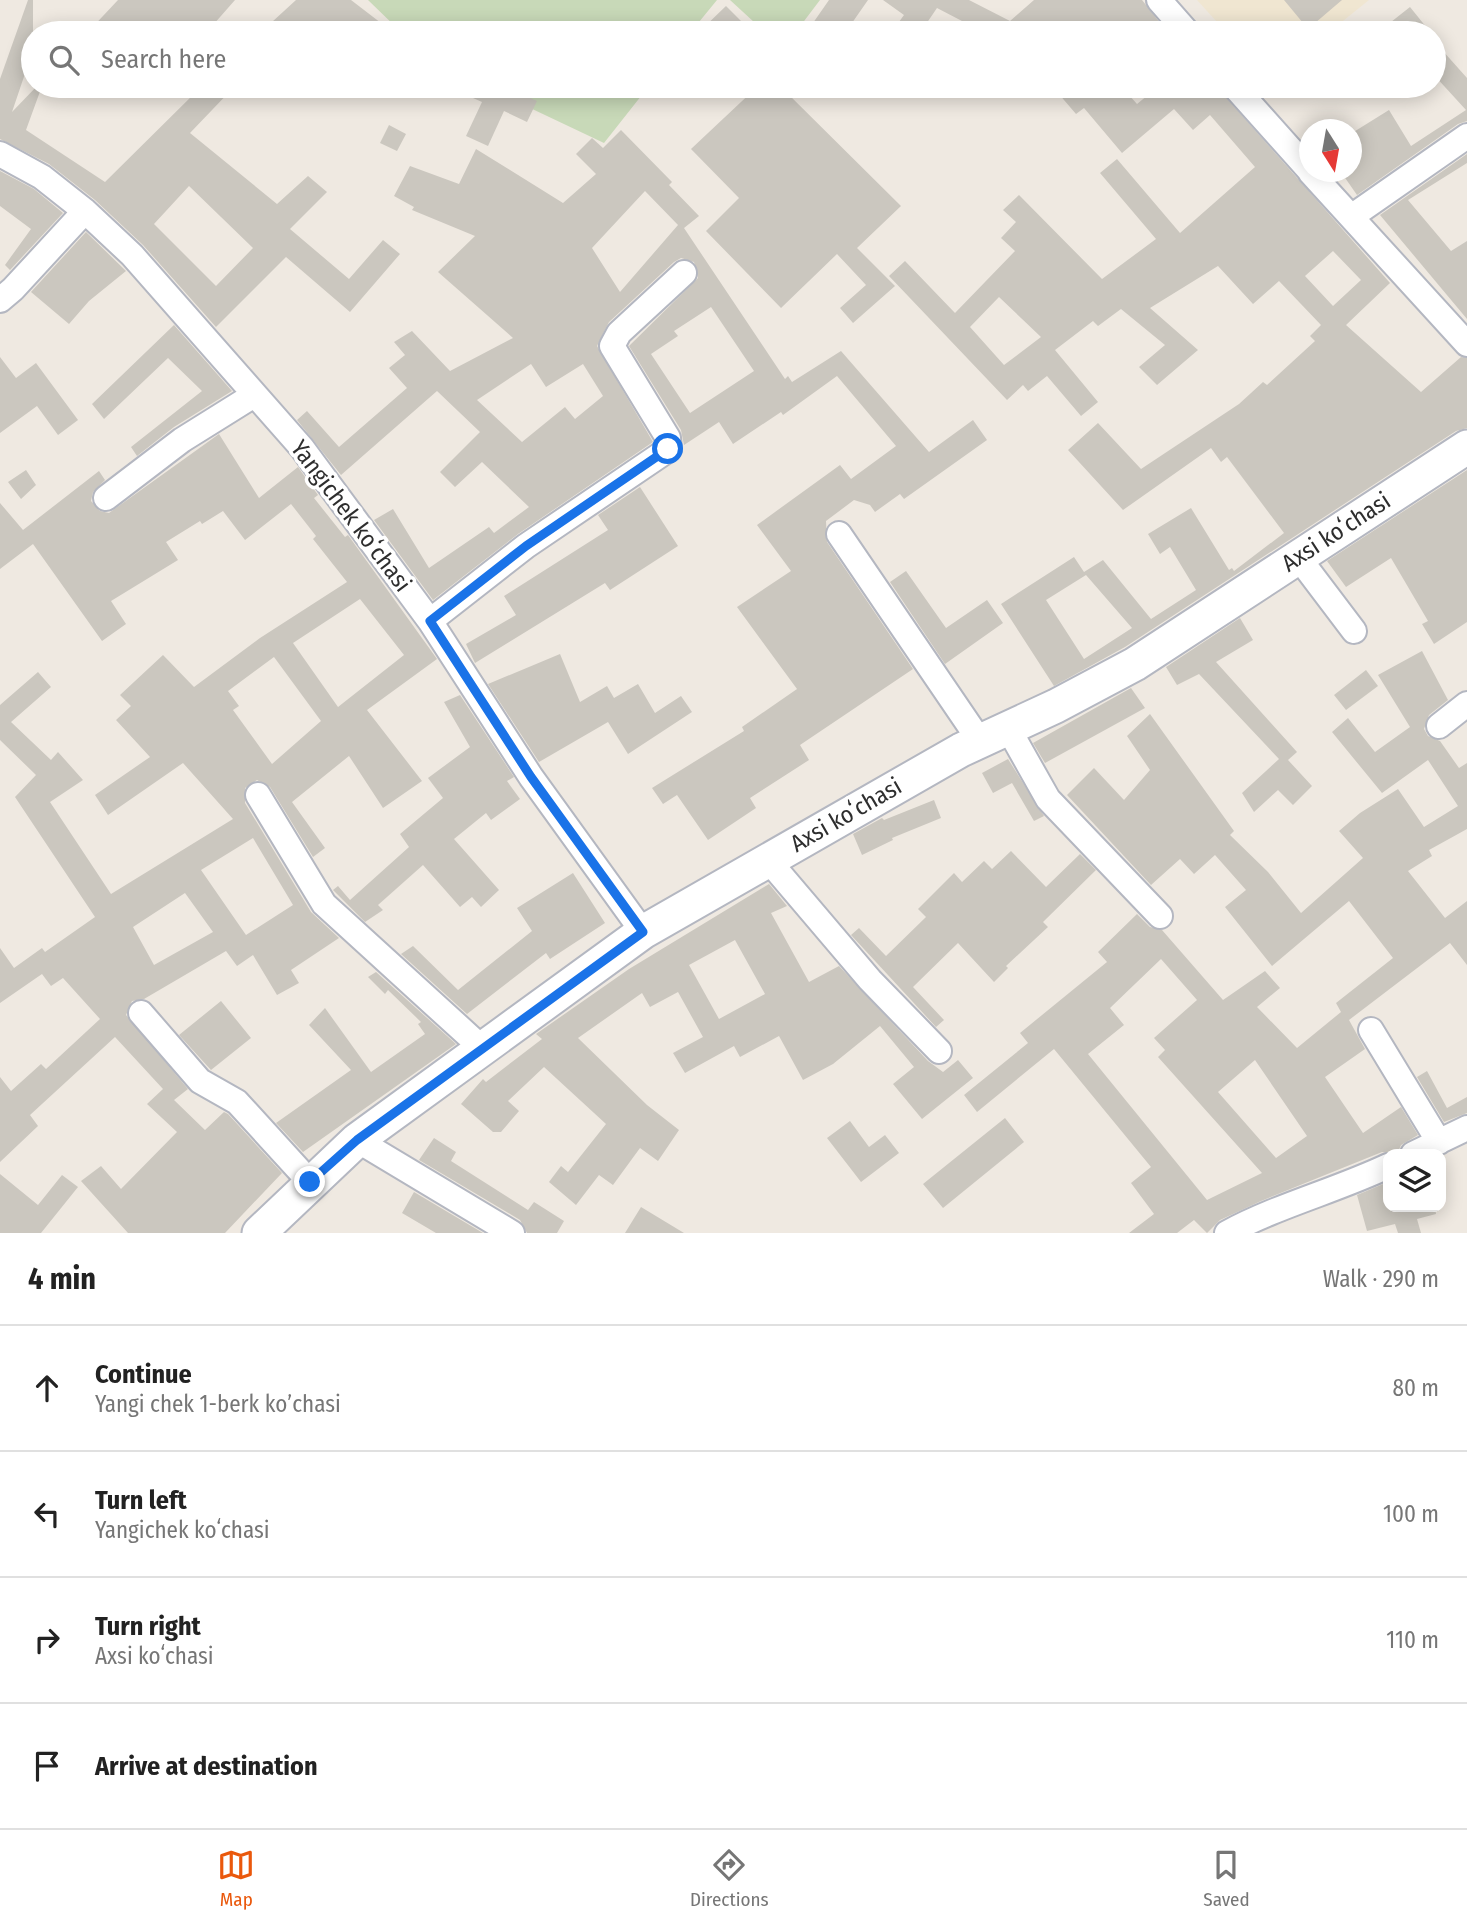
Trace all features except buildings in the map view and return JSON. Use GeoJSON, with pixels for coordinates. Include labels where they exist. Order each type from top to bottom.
{"type":"FeatureCollection","features":[{"type":"Feature","properties":{"kind":"street"},"geometry":{"type":"LineString","coordinates":[[1159,0],[1177,21]]}},
{"type":"Feature","properties":{"kind":"street"},"geometry":{"type":"LineString","coordinates":[[1245,98],[1299,159]]}},
{"type":"Feature","properties":{"kind":"street"},"geometry":{"type":"LineString","coordinates":[[1351,217],[1467,136]]}},
{"type":"Feature","properties":{"kind":"street","name":"Yangichek koʻchasi"},"geometry":{"type":"LineString","coordinates":[[0,154],[42,177],[85,211],[132,255],[302,448],[430,621],[531,777],[643,932]]}},
{"type":"Feature","properties":{"kind":"street"},"geometry":{"type":"LineString","coordinates":[[1320,182],[1467,344]]}},
{"type":"Feature","properties":{"kind":"street"},"geometry":{"type":"LineString","coordinates":[[0,300],[85,211]]}},
{"type":"Feature","properties":{"kind":"street"},"geometry":{"type":"LineString","coordinates":[[430,621],[526,546],[668,449],[668,438],[612,346],[619,333],[684,274]]}},
{"type":"Feature","properties":{"kind":"street"},"geometry":{"type":"LineString","coordinates":[[106,498],[182,440],[254,395]]}},
{"type":"Feature","properties":{"kind":"street","name":"Axsi koʻchasi"},"geometry":{"type":"LineString","coordinates":[[259,1233],[357,1140],[643,932],[994,734],[1135,664],[1467,447]]}},
{"type":"Feature","properties":{"kind":"street"},"geometry":{"type":"LineString","coordinates":[[839,534],[994,734],[1048,799],[1160,916]]}},
{"type":"Feature","properties":{"kind":"street"},"geometry":{"type":"LineString","coordinates":[[1298,557],[1354,631]]}},
{"type":"Feature","properties":{"kind":"street"},"geometry":{"type":"LineString","coordinates":[[1439,726],[1467,704]]}},
{"type":"Feature","properties":{"kind":"street"},"geometry":{"type":"LineString","coordinates":[[258,795],[324,904],[482,1048]]}},
{"type":"Feature","properties":{"kind":"street"},"geometry":{"type":"LineString","coordinates":[[768,860],[870,980],[939,1051]]}},
{"type":"Feature","properties":{"kind":"street"},"geometry":{"type":"LineString","coordinates":[[141,1013],[200,1081],[237,1102],[310,1182]]}},
{"type":"Feature","properties":{"kind":"street"},"geometry":{"type":"LineString","coordinates":[[1371,1030],[1438,1142]]}},
{"type":"Feature","properties":{"kind":"street"},"geometry":{"type":"LineString","coordinates":[[1423,1149],[1467,1128]]}},
{"type":"Feature","properties":{"kind":"street"},"geometry":{"type":"LineString","coordinates":[[357,1140],[512,1233]]}},
{"type":"Feature","properties":{"kind":"street"},"geometry":{"type":"LineString","coordinates":[[1227,1233],[1265,1212],[1352,1183],[1383,1168]]}},
{"type":"Feature","properties":{"kind":"shaded area"},"geometry":{"type":"Polygon","coordinates":[[[1197,0],[1369,0],[1343,21],[1216,21],[1197,0]]]}},
{"type":"Feature","properties":{"kind":"green space"},"geometry":{"type":"Polygon","coordinates":[[[368,0],[717,0],[700,21],[390,21],[368,0]]]}},
{"type":"Feature","properties":{"kind":"green space"},"geometry":{"type":"Polygon","coordinates":[[[730,0],[820,0],[804,21],[753,21],[730,0]]]}},
{"type":"Feature","properties":{"kind":"green space"},"geometry":{"type":"Polygon","coordinates":[[[509,98],[640,98],[604,143],[509,98]]]}},
{"type":"Feature","properties":{"kind":"route"},"geometry":{"type":"LineString","coordinates":[[310,1182],[357,1140],[643,932],[531,777],[430,621],[526,546],[663,455],[668,449]]}}]}
